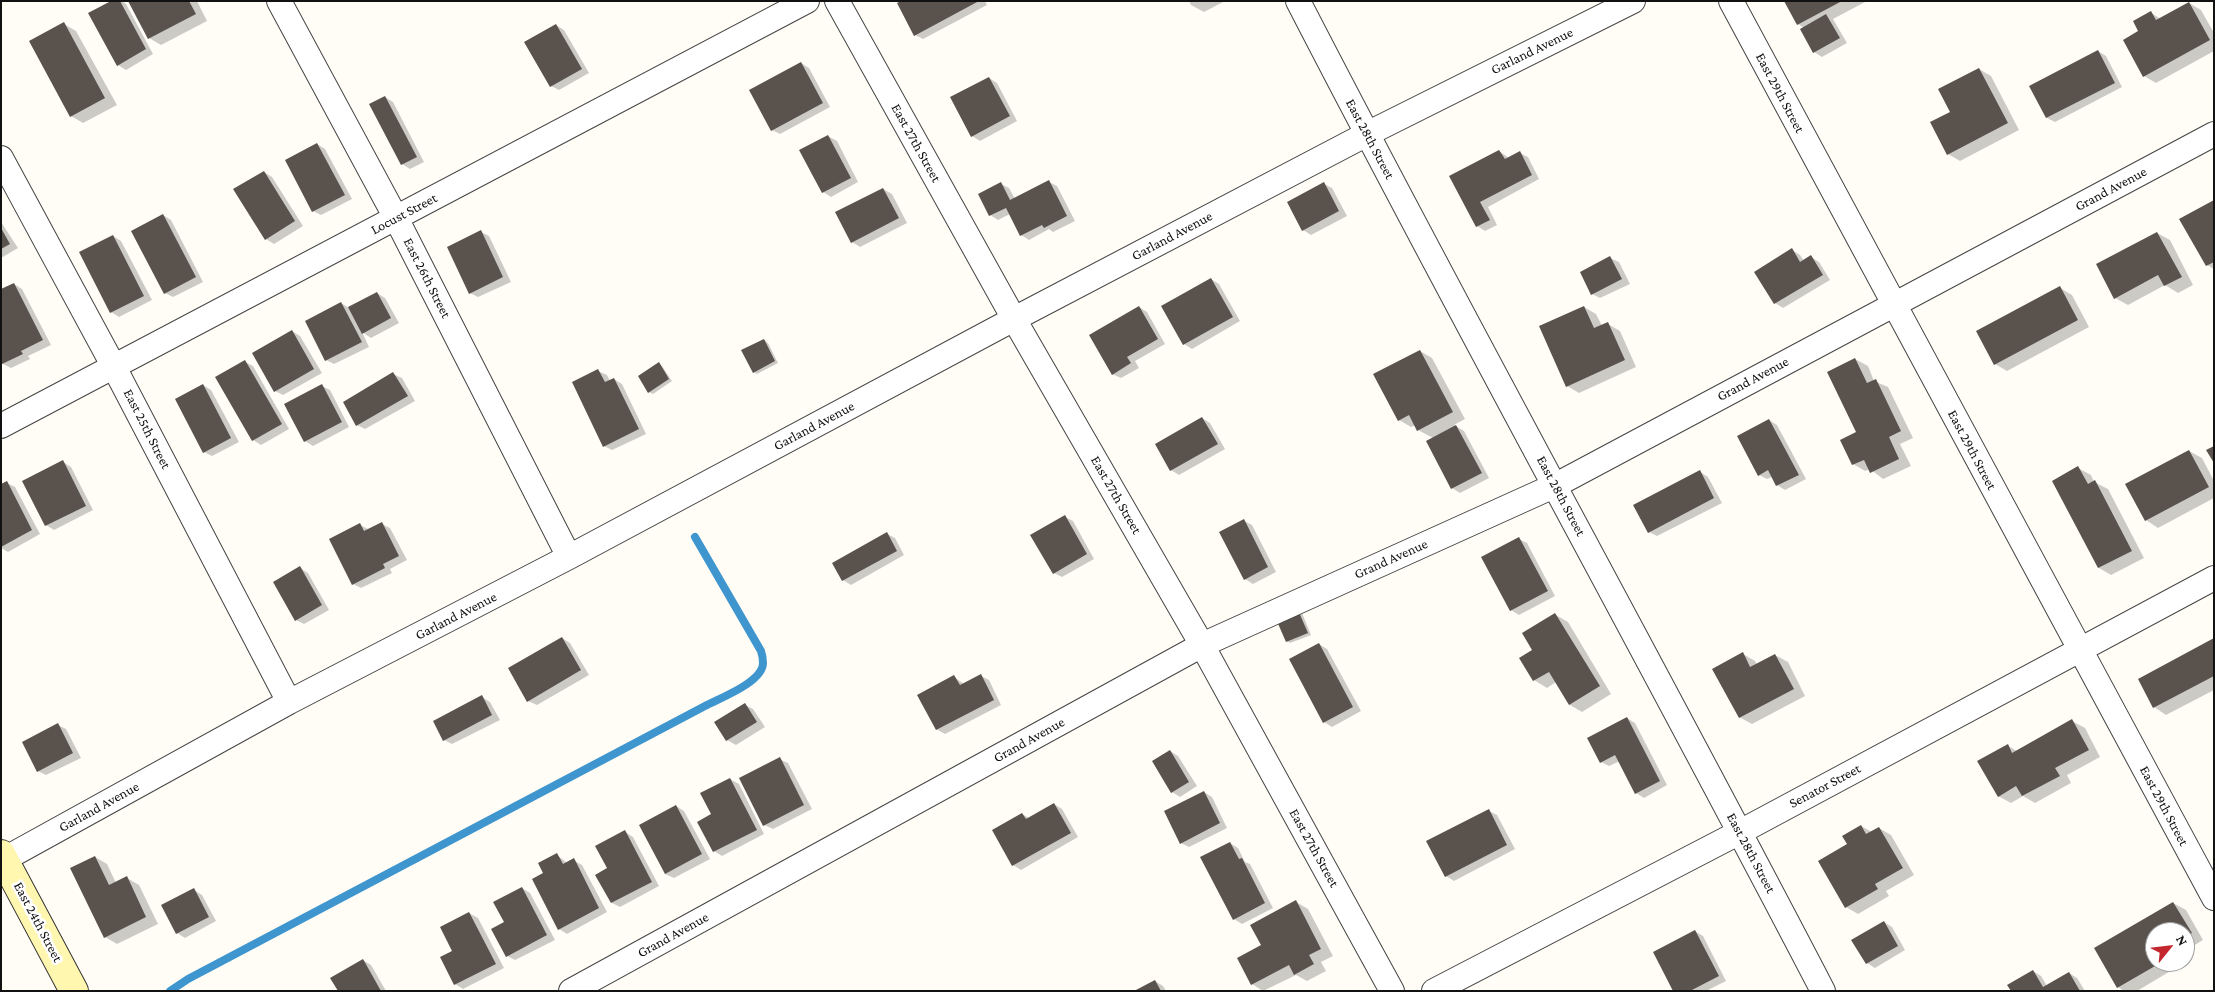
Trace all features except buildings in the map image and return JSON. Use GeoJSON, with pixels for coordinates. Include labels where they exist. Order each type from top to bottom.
{"type":"FeatureCollection","features":[{"type":"Feature","properties":{"kind":"main road","name":"East 24th Street"},"geometry":{"type":"LineString","coordinates":[[2,858],[74,991]]}},
{"type":"Feature","properties":{"kind":"street","name":"East 26th Street"},"geometry":{"type":"LineString","coordinates":[[279,1],[396,218],[569,557]]}},
{"type":"Feature","properties":{"kind":"street","name":"Locust Street"},"geometry":{"type":"LineString","coordinates":[[1,426],[807,1]]}},
{"type":"Feature","properties":{"kind":"street","name":"East 27th Street"},"geometry":{"type":"LineString","coordinates":[[837,1],[1014,319],[1202,645],[1392,991]]}},
{"type":"Feature","properties":{"kind":"street","name":"East 28th Street"},"geometry":{"type":"LineString","coordinates":[[1298,1],[1823,991]]}},
{"type":"Feature","properties":{"kind":"street","name":"Garland Avenue"},"geometry":{"type":"LineString","coordinates":[[2,858],[289,702],[569,557],[1014,319],[1367,134],[1633,1]]}},
{"type":"Feature","properties":{"kind":"street","name":"East 29th Street"},"geometry":{"type":"LineString","coordinates":[[1730,1],[2214,898]]}},
{"type":"Feature","properties":{"kind":"street","name":"Grand Avenue"},"geometry":{"type":"LineString","coordinates":[[571,991],[1202,645],[1556,485],[2214,134]]}},
{"type":"Feature","properties":{"kind":"street","name":"East 25th Street"},"geometry":{"type":"LineString","coordinates":[[1,158],[114,367],[289,702]]}},
{"type":"Feature","properties":{"kind":"street","name":"Senator Street"},"geometry":{"type":"LineString","coordinates":[[1434,991],[1740,832],[2214,578]]}},
{"type":"Feature","properties":{"kind":"waterway"},"geometry":{"type":"LineString","coordinates":[[170,991],[188,979],[740,689],[756,677],[763,663],[761,651],[695,537]]}}]}
